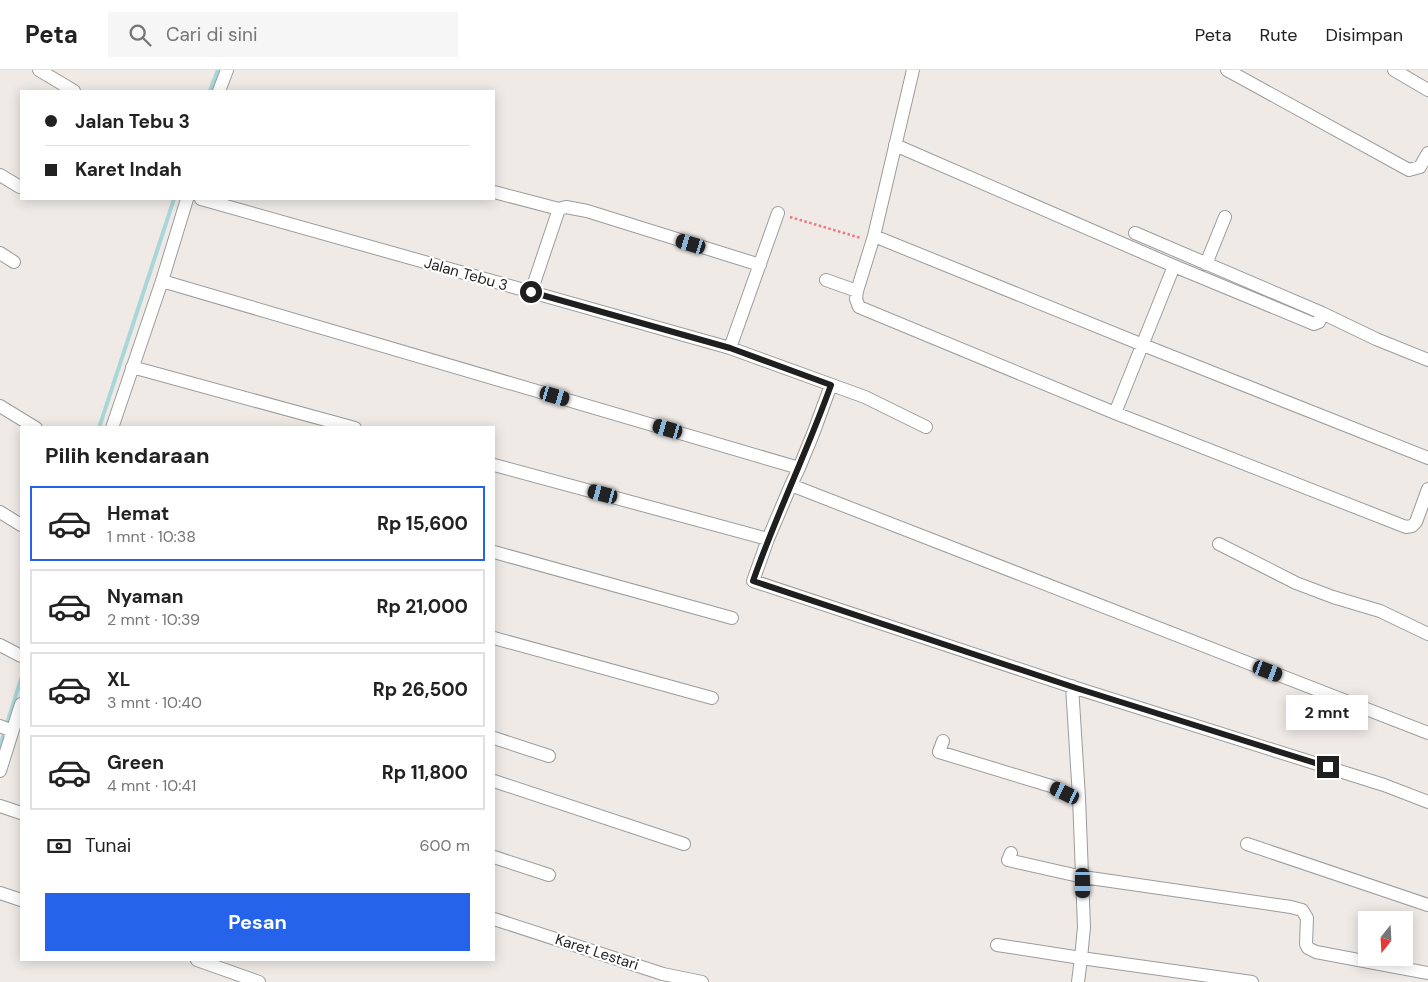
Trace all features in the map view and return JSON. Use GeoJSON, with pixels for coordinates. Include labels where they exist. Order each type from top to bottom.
{"type":"FeatureCollection","features":[{"type":"Feature","properties":{"kind":"street"},"geometry":{"type":"LineString","coordinates":[[39,70],[72,90]]}},
{"type":"Feature","properties":{"kind":"street"},"geometry":{"type":"LineString","coordinates":[[219,90],[227,70]]}},
{"type":"Feature","properties":{"kind":"street"},"geometry":{"type":"LineString","coordinates":[[913,70],[873,239],[857,291],[856,299],[859,307],[1115,413],[1406,527],[1412,526],[1416,522],[1428,489]]}},
{"type":"Feature","properties":{"kind":"street"},"geometry":{"type":"LineString","coordinates":[[1227,70],[1409,170],[1420,167],[1428,153]]}},
{"type":"Feature","properties":{"kind":"street"},"geometry":{"type":"LineString","coordinates":[[1394,70],[1428,90]]}},
{"type":"Feature","properties":{"kind":"street"},"geometry":{"type":"LineString","coordinates":[[895,145],[1174,266],[1314,324],[1319,322],[1322,313]]}},
{"type":"Feature","properties":{"kind":"street"},"geometry":{"type":"LineString","coordinates":[[0,175],[20,187]]}},
{"type":"Feature","properties":{"kind":"street"},"geometry":{"type":"LineString","coordinates":[[495,192],[559,209],[566,207],[587,211],[760,265]]}},
{"type":"Feature","properties":{"kind":"street"},"geometry":{"type":"LineString","coordinates":[[113,426],[188,200]]}},
{"type":"Feature","properties":{"kind":"street","name":"Jalan Tebu 3"},"geometry":{"type":"LineString","coordinates":[[205,200],[730,348],[865,397],[926,426]]}},
{"type":"Feature","properties":{"kind":"street"},"geometry":{"type":"LineString","coordinates":[[531,292],[559,209]]}},
{"type":"Feature","properties":{"kind":"street"},"geometry":{"type":"LineString","coordinates":[[730,348],[778,213]]}},
{"type":"Feature","properties":{"kind":"street"},"geometry":{"type":"LineString","coordinates":[[1206,264],[1225,217]]}},
{"type":"Feature","properties":{"kind":"street"},"geometry":{"type":"LineString","coordinates":[[1135,232],[1322,313],[1376,339],[1428,360]]}},
{"type":"Feature","properties":{"kind":"street"},"geometry":{"type":"LineString","coordinates":[[873,239],[1428,458]]}},
{"type":"Feature","properties":{"kind":"street"},"geometry":{"type":"LineString","coordinates":[[0,253],[14,262]]}},
{"type":"Feature","properties":{"kind":"street"},"geometry":{"type":"LineString","coordinates":[[1115,413],[1174,266]]}},
{"type":"Feature","properties":{"kind":"street"},"geometry":{"type":"LineString","coordinates":[[826,280],[857,291]]}},
{"type":"Feature","properties":{"kind":"street"},"geometry":{"type":"LineString","coordinates":[[162,281],[799,468]]}},
{"type":"Feature","properties":{"kind":"street"},"geometry":{"type":"LineString","coordinates":[[132,367],[349,426]]}},
{"type":"Feature","properties":{"kind":"street"},"geometry":{"type":"LineString","coordinates":[[831,385],[799,468],[768,539],[753,581],[1072,686],[1384,785],[1428,802]]}},
{"type":"Feature","properties":{"kind":"street"},"geometry":{"type":"LineString","coordinates":[[0,406],[33,426]]}},
{"type":"Feature","properties":{"kind":"street"},"geometry":{"type":"LineString","coordinates":[[495,465],[768,539]]}},
{"type":"Feature","properties":{"kind":"street"},"geometry":{"type":"LineString","coordinates":[[791,485],[1428,733]]}},
{"type":"Feature","properties":{"kind":"street"},"geometry":{"type":"LineString","coordinates":[[0,512],[20,524]]}},
{"type":"Feature","properties":{"kind":"street"},"geometry":{"type":"LineString","coordinates":[[1219,544],[1296,583],[1333,597],[1380,611],[1428,634]]}},
{"type":"Feature","properties":{"kind":"street"},"geometry":{"type":"LineString","coordinates":[[495,552],[732,618]]}},
{"type":"Feature","properties":{"kind":"street"},"geometry":{"type":"LineString","coordinates":[[495,638],[712,698]]}},
{"type":"Feature","properties":{"kind":"street"},"geometry":{"type":"LineString","coordinates":[[0,645],[20,655]]}},
{"type":"Feature","properties":{"kind":"street"},"geometry":{"type":"LineString","coordinates":[[1072,686],[1083,877],[1084,927],[1078,982]]}},
{"type":"Feature","properties":{"kind":"street"},"geometry":{"type":"LineString","coordinates":[[0,771],[7,729],[20,708]]}},
{"type":"Feature","properties":{"kind":"street"},"geometry":{"type":"LineString","coordinates":[[495,738],[549,756]]}},
{"type":"Feature","properties":{"kind":"street"},"geometry":{"type":"LineString","coordinates":[[943,740],[939,752],[1051,786],[1072,797],[1079,797]]}},
{"type":"Feature","properties":{"kind":"street"},"geometry":{"type":"LineString","coordinates":[[495,781],[684,844]]}},
{"type":"Feature","properties":{"kind":"street"},"geometry":{"type":"LineString","coordinates":[[0,806],[20,813]]}},
{"type":"Feature","properties":{"kind":"street"},"geometry":{"type":"LineString","coordinates":[[1246,844],[1428,905]]}},
{"type":"Feature","properties":{"kind":"street"},"geometry":{"type":"LineString","coordinates":[[1011,854],[1008,860],[1083,877],[1302,910],[1307,918],[1306,944],[1308,948],[1316,952],[1428,973]]}},
{"type":"Feature","properties":{"kind":"street"},"geometry":{"type":"LineString","coordinates":[[495,857],[549,875]]}},
{"type":"Feature","properties":{"kind":"street"},"geometry":{"type":"LineString","coordinates":[[0,893],[20,900]]}},
{"type":"Feature","properties":{"kind":"street","name":"Karet Lestari"},"geometry":{"type":"LineString","coordinates":[[495,919],[663,974],[702,982]]}},
{"type":"Feature","properties":{"kind":"street"},"geometry":{"type":"LineString","coordinates":[[998,945],[1252,982]]}},
{"type":"Feature","properties":{"kind":"street"},"geometry":{"type":"LineString","coordinates":[[200,961],[259,982]]}},
{"type":"Feature","properties":{"kind":"path"},"geometry":{"type":"LineString","coordinates":[[778,213],[873,239]]}},
{"type":"Feature","properties":{"kind":"waterway"},"geometry":{"type":"LineString","coordinates":[[210,90],[218,70]]}},
{"type":"Feature","properties":{"kind":"waterway"},"geometry":{"type":"LineString","coordinates":[[100,426],[174,200]]}},
{"type":"Feature","properties":{"kind":"waterway"},"geometry":{"type":"LineString","coordinates":[[0,746],[20,682]]}},
{"type":"Feature","properties":{"kind":"route"},"geometry":{"type":"LineString","coordinates":[[531,292],[730,348],[831,385],[813,434],[768,539],[753,581],[1076,688],[1328,767]]}}]}
